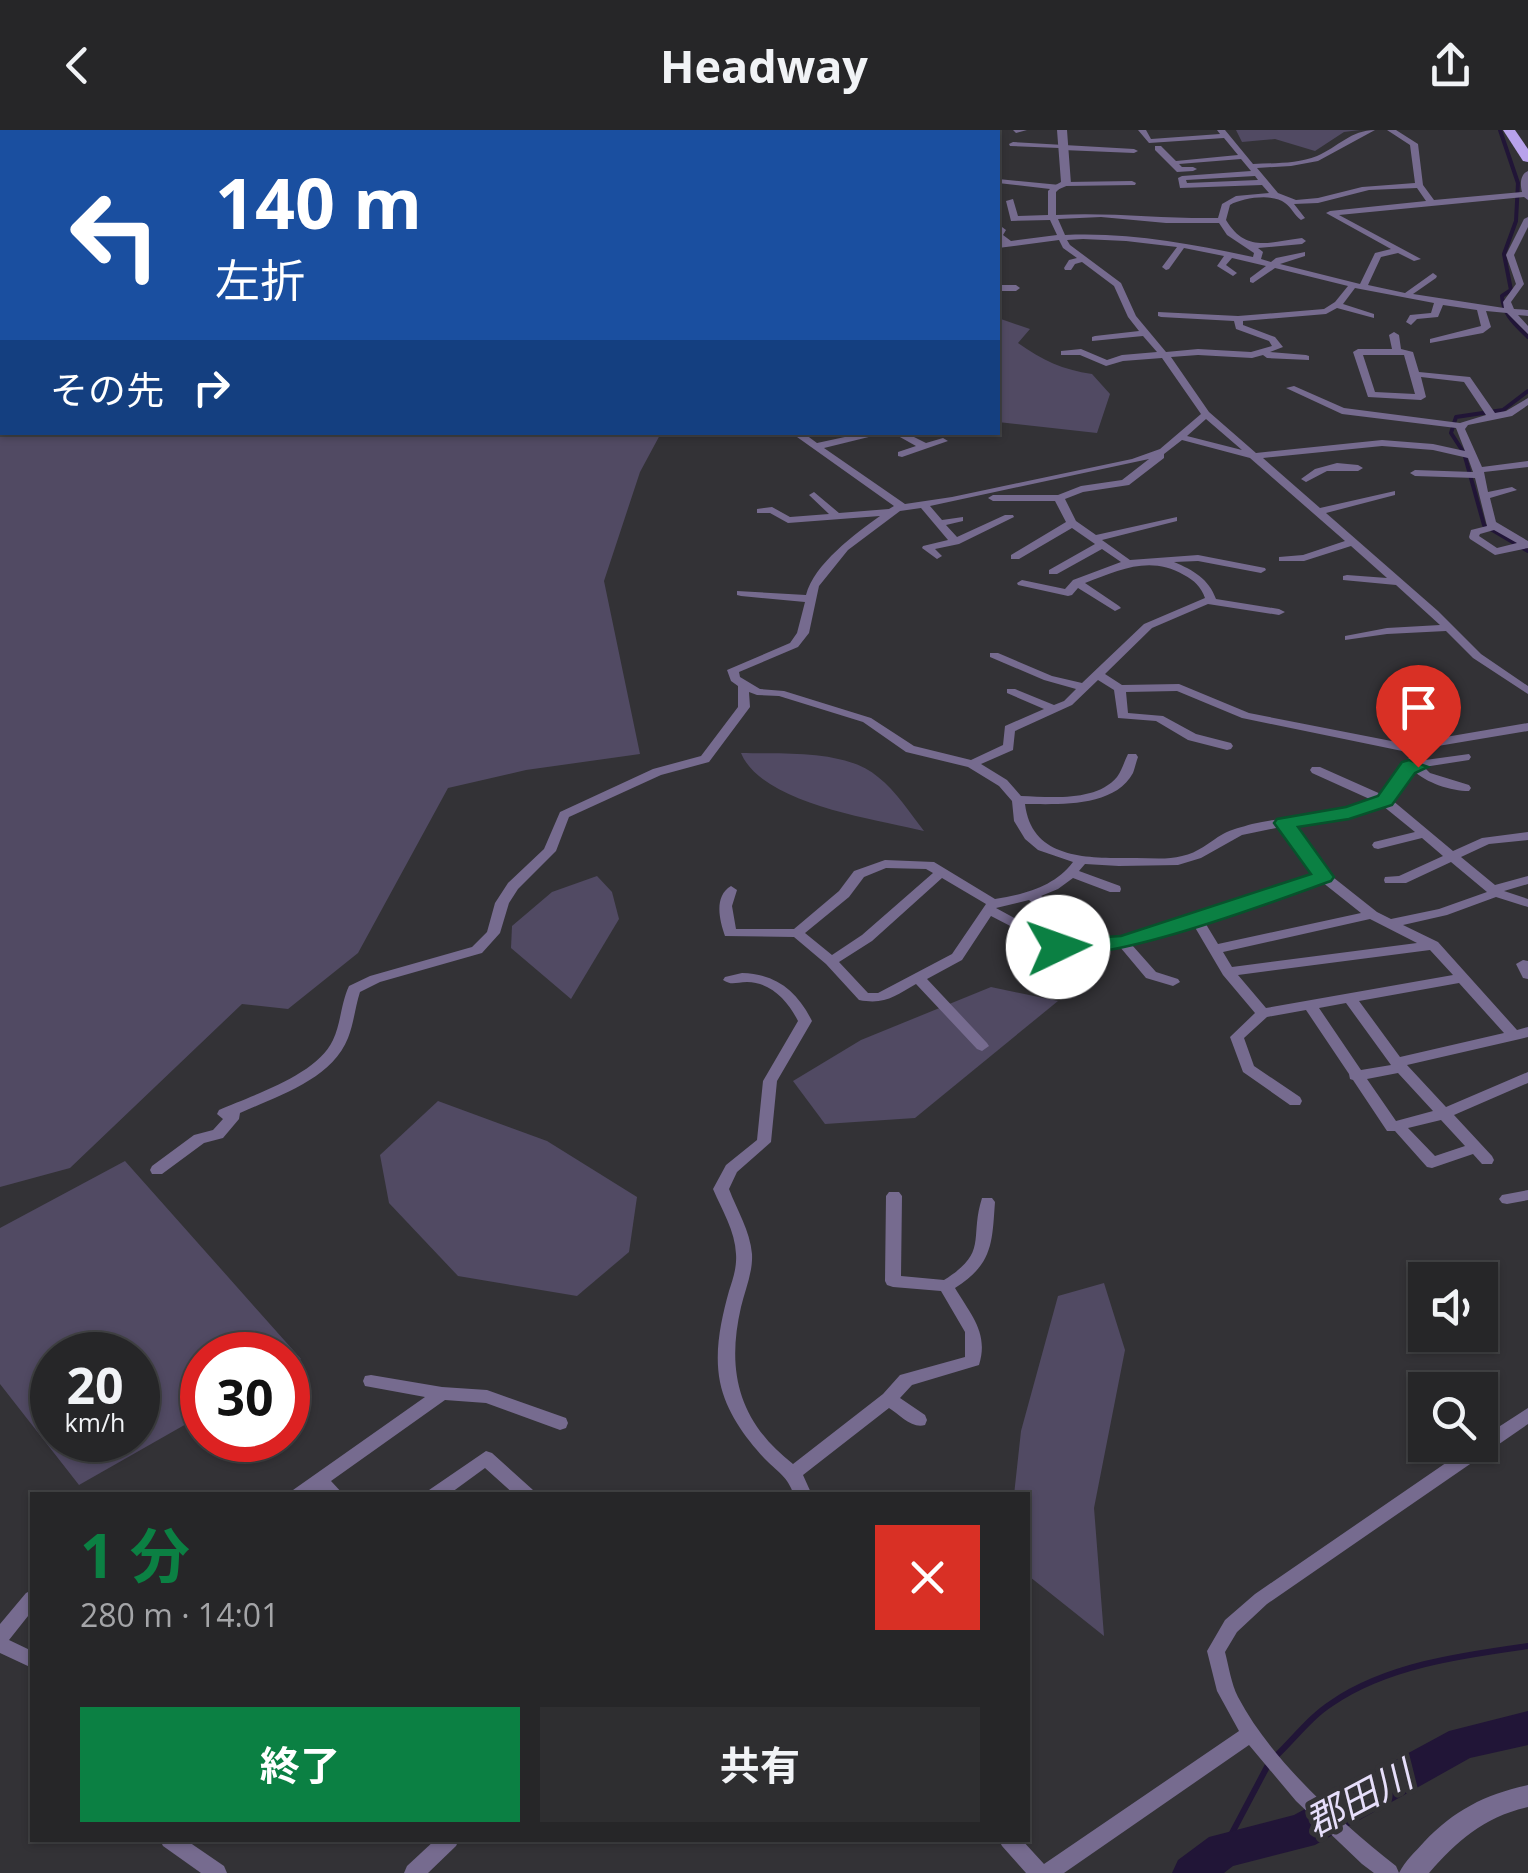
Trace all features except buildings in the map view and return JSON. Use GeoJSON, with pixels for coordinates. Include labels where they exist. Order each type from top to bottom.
{"type":"FeatureCollection","features":[{"type":"Feature","properties":{"kind":"main road"},"geometry":{"type":"LineString","coordinates":[[1509,130],[1528,158]]}},
{"type":"Feature","properties":{"kind":"street"},"geometry":{"type":"LineString","coordinates":[[892,130],[905,130]]}},
{"type":"Feature","properties":{"kind":"street"},"geometry":{"type":"LineString","coordinates":[[1145,135],[1191,130]]}},
{"type":"Feature","properties":{"kind":"street"},"geometry":{"type":"LineString","coordinates":[[1158,148],[1312,160],[1327,154],[1350,135],[1371,130]]}},
{"type":"Feature","properties":{"kind":"street"},"geometry":{"type":"LineString","coordinates":[[1391,130],[1414,144],[1419,185],[1432,204]]}},
{"type":"Feature","properties":{"kind":"street"},"geometry":{"type":"LineString","coordinates":[[1145,135],[1180,170],[1239,153]]}},
{"type":"Feature","properties":{"kind":"street"},"geometry":{"type":"LineString","coordinates":[[1145,135],[1239,153],[1274,198]]}},
{"type":"Feature","properties":{"kind":"street"},"geometry":{"type":"LineString","coordinates":[[1062,141],[1062,185]]}},
{"type":"Feature","properties":{"kind":"street"},"geometry":{"type":"LineString","coordinates":[[1013,144],[1062,141],[1134,152]]}},
{"type":"Feature","properties":{"kind":"street"},"geometry":{"type":"LineString","coordinates":[[1091,144],[1127,141]]}},
{"type":"Feature","properties":{"kind":"street"},"geometry":{"type":"LineString","coordinates":[[1171,159],[1239,153]]}},
{"type":"Feature","properties":{"kind":"street"},"geometry":{"type":"LineString","coordinates":[[1239,153],[1182,178],[1183,186],[1264,182]]}},
{"type":"Feature","properties":{"kind":"street"},"geometry":{"type":"LineString","coordinates":[[1417,259],[1330,213],[1521,195],[1528,173]]}},
{"type":"Feature","properties":{"kind":"street"},"geometry":{"type":"LineString","coordinates":[[1000,181],[1132,183]]}},
{"type":"Feature","properties":{"kind":"street"},"geometry":{"type":"LineString","coordinates":[[1222,184],[1232,200]]}},
{"type":"Feature","properties":{"kind":"street"},"geometry":{"type":"LineString","coordinates":[[1062,185],[1052,190],[1052,220],[1059,235],[1066,246],[1118,285],[1132,317],[1206,414],[1477,656],[1528,691]]}},
{"type":"Feature","properties":{"kind":"street"},"geometry":{"type":"LineString","coordinates":[[1256,260],[1259,252],[1230,233],[1222,220],[1226,204],[1232,200],[1274,198],[1289,203],[1331,198],[1359,189],[1419,185]]}},
{"type":"Feature","properties":{"kind":"street"},"geometry":{"type":"LineString","coordinates":[[1010,201],[1014,219],[1101,215],[1166,221],[1222,220]]}},
{"type":"Feature","properties":{"kind":"street"},"geometry":{"type":"LineString","coordinates":[[1289,203],[1302,218]]}},
{"type":"Feature","properties":{"kind":"street"},"geometry":{"type":"LineString","coordinates":[[1504,310],[1520,284],[1510,255],[1528,218]]}},
{"type":"Feature","properties":{"kind":"street"},"geometry":{"type":"LineString","coordinates":[[1000,246],[1059,235],[1182,246],[1358,285],[1528,312]]}},
{"type":"Feature","properties":{"kind":"street"},"geometry":{"type":"LineString","coordinates":[[1000,236],[1009,244]]}},
{"type":"Feature","properties":{"kind":"street"},"geometry":{"type":"LineString","coordinates":[[1251,246],[1302,241]]}},
{"type":"Feature","properties":{"kind":"street"},"geometry":{"type":"LineString","coordinates":[[1066,246],[1095,243]]}},
{"type":"Feature","properties":{"kind":"street"},"geometry":{"type":"LineString","coordinates":[[1166,267],[1182,246]]}},
{"type":"Feature","properties":{"kind":"street"},"geometry":{"type":"LineString","coordinates":[[1160,314],[1238,319],[1326,310],[1358,285],[1378,255],[1399,250]]}},
{"type":"Feature","properties":{"kind":"street"},"geometry":{"type":"LineString","coordinates":[[1253,280],[1274,264],[1302,254]]}},
{"type":"Feature","properties":{"kind":"street"},"geometry":{"type":"LineString","coordinates":[[1229,256],[1221,266],[1233,273]]}},
{"type":"Feature","properties":{"kind":"street"},"geometry":{"type":"LineString","coordinates":[[1068,268],[1072,262],[1086,259]]}},
{"type":"Feature","properties":{"kind":"street"},"geometry":{"type":"LineString","coordinates":[[1409,294],[1434,276]]}},
{"type":"Feature","properties":{"kind":"street"},"geometry":{"type":"LineString","coordinates":[[1000,288],[1016,288]]}},
{"type":"Feature","properties":{"kind":"street"},"geometry":{"type":"LineString","coordinates":[[1435,315],[1440,300]]}},
{"type":"Feature","properties":{"kind":"street"},"geometry":{"type":"LineString","coordinates":[[1336,305],[1370,316]]}},
{"type":"Feature","properties":{"kind":"street"},"geometry":{"type":"LineString","coordinates":[[1433,342],[1459,340],[1486,327],[1480,306]]}},
{"type":"Feature","properties":{"kind":"street"},"geometry":{"type":"LineString","coordinates":[[1504,310],[1528,331]]}},
{"type":"Feature","properties":{"kind":"street"},"geometry":{"type":"LineString","coordinates":[[1411,322],[1413,317],[1435,315],[1447,324]]}},
{"type":"Feature","properties":{"kind":"street"},"geometry":{"type":"LineString","coordinates":[[1232,357],[1252,356],[1278,347],[1272,339],[1240,327],[1238,319]]}},
{"type":"Feature","properties":{"kind":"street"},"geometry":{"type":"LineString","coordinates":[[1095,339],[1144,332]]}},
{"type":"Feature","properties":{"kind":"street"},"geometry":{"type":"LineString","coordinates":[[1394,335],[1397,352]]}},
{"type":"Feature","properties":{"kind":"street"},"geometry":{"type":"LineString","coordinates":[[1064,353],[1082,352],[1106,363],[1122,358],[1198,352],[1246,359],[1279,353],[1306,358]]}},
{"type":"Feature","properties":{"kind":"street"},"geometry":{"type":"LineString","coordinates":[[1358,352],[1408,352],[1415,374],[1421,398],[1371,395],[1358,352]]}},
{"type":"Feature","properties":{"kind":"street"},"geometry":{"type":"LineString","coordinates":[[1415,374],[1467,379],[1490,413]]}},
{"type":"Feature","properties":{"kind":"street"},"geometry":{"type":"LineString","coordinates":[[1291,388],[1342,411],[1461,426],[1490,413],[1509,414],[1528,401]]}},
{"type":"Feature","properties":{"kind":"street"},"geometry":{"type":"LineString","coordinates":[[952,500],[1058,498],[1081,489],[1124,483],[1206,414]]}},
{"type":"Feature","properties":{"kind":"street"},"geometry":{"type":"LineString","coordinates":[[1461,426],[1485,496],[1490,528]]}},
{"type":"Feature","properties":{"kind":"street"},"geometry":{"type":"LineString","coordinates":[[800,435],[901,506]]}},
{"type":"Feature","properties":{"kind":"street"},"geometry":{"type":"LineString","coordinates":[[817,446],[870,435]]}},
{"type":"Feature","properties":{"kind":"street"},"geometry":{"type":"LineString","coordinates":[[902,435],[925,447]]}},
{"type":"Feature","properties":{"kind":"street"},"geometry":{"type":"LineString","coordinates":[[1180,436],[1252,455]]}},
{"type":"Feature","properties":{"kind":"street"},"geometry":{"type":"LineString","coordinates":[[902,454],[943,441]]}},
{"type":"Feature","properties":{"kind":"street"},"geometry":{"type":"LineString","coordinates":[[1226,465],[1252,455],[1382,443],[1472,456]]}},
{"type":"Feature","properties":{"kind":"street"},"geometry":{"type":"LineString","coordinates":[[157,1170],[199,1140],[218,1134],[234,1116],[224,1114],[286,1086],[321,1064],[339,1046],[354,989],[375,979],[478,950],[493,933],[502,903],[513,886],[550,851],[564,815],[658,772],[705,759],[744,707],[743,687],[733,670],[794,645],[804,633],[808,599],[814,586],[844,548],[888,512],[901,506],[952,500],[1122,466],[1164,452]]}},
{"type":"Feature","properties":{"kind":"street"},"geometry":{"type":"LineString","coordinates":[[1415,473],[1478,474],[1528,464]]}},
{"type":"Feature","properties":{"kind":"street"},"geometry":{"type":"LineString","coordinates":[[1285,482],[1306,479],[1316,470],[1330,466],[1358,468]]}},
{"type":"Feature","properties":{"kind":"street"},"geometry":{"type":"LineString","coordinates":[[1436,474],[1443,492]]}},
{"type":"Feature","properties":{"kind":"street"},"geometry":{"type":"LineString","coordinates":[[1306,479],[1319,490]]}},
{"type":"Feature","properties":{"kind":"street"},"geometry":{"type":"LineString","coordinates":[[1485,496],[1512,490]]}},
{"type":"Feature","properties":{"kind":"street"},"geometry":{"type":"LineString","coordinates":[[1319,512],[1344,498],[1391,493]]}},
{"type":"Feature","properties":{"kind":"street"},"geometry":{"type":"LineString","coordinates":[[814,495],[835,514]]}},
{"type":"Feature","properties":{"kind":"street"},"geometry":{"type":"LineString","coordinates":[[1058,498],[1072,523],[1126,561]]}},
{"type":"Feature","properties":{"kind":"street"},"geometry":{"type":"LineString","coordinates":[[923,504],[955,542]]}},
{"type":"Feature","properties":{"kind":"street"},"geometry":{"type":"LineString","coordinates":[[761,512],[772,510],[788,520],[888,512]]}},
{"type":"Feature","properties":{"kind":"street"},"geometry":{"type":"LineString","coordinates":[[938,556],[927,548],[955,542],[1010,516]]}},
{"type":"Feature","properties":{"kind":"street"},"geometry":{"type":"LineString","coordinates":[[938,524],[958,519]]}},
{"type":"Feature","properties":{"kind":"street"},"geometry":{"type":"LineString","coordinates":[[1053,572],[1096,542],[1173,519]]}},
{"type":"Feature","properties":{"kind":"street"},"geometry":{"type":"LineString","coordinates":[[1015,557],[1072,523]]}},
{"type":"Feature","properties":{"kind":"street"},"geometry":{"type":"LineString","coordinates":[[1490,528],[1524,545],[1495,552],[1474,537],[1474,532],[1490,528]]}},
{"type":"Feature","properties":{"kind":"street"},"geometry":{"type":"LineString","coordinates":[[1283,558],[1305,561],[1352,542]]}},
{"type":"Feature","properties":{"kind":"street"},"geometry":{"type":"LineString","coordinates":[[1183,558],[1206,547]]}},
{"type":"Feature","properties":{"kind":"street"},"geometry":{"type":"LineString","coordinates":[[1022,582],[1040,584],[1065,596],[1077,582],[1126,561],[1183,558],[1261,570]]}},
{"type":"Feature","properties":{"kind":"street"},"geometry":{"type":"LineString","coordinates":[[972,764],[1009,747],[1008,729],[1056,710],[1148,626],[1212,598],[1208,588],[1192,574],[1156,561]]}},
{"type":"Feature","properties":{"kind":"street"},"geometry":{"type":"LineString","coordinates":[[1347,578],[1398,582]]}},
{"type":"Feature","properties":{"kind":"street"},"geometry":{"type":"LineString","coordinates":[[1077,582],[1115,608]]}},
{"type":"Feature","properties":{"kind":"street"},"geometry":{"type":"LineString","coordinates":[[742,593],[808,599]]}},
{"type":"Feature","properties":{"kind":"street"},"geometry":{"type":"LineString","coordinates":[[1207,601],[1279,612]]}},
{"type":"Feature","properties":{"kind":"street"},"geometry":{"type":"LineString","coordinates":[[1349,638],[1387,630],[1449,628]]}},
{"type":"Feature","properties":{"kind":"street"},"geometry":{"type":"LineString","coordinates":[[994,655],[1048,678],[1082,687]]}},
{"type":"Feature","properties":{"kind":"street"},"geometry":{"type":"LineString","coordinates":[[1097,674],[1120,689],[1180,687],[1246,716],[1417,750],[1439,742],[1528,727]]}},
{"type":"Feature","properties":{"kind":"street"},"geometry":{"type":"LineString","coordinates":[[743,687],[832,708],[867,720],[910,749],[972,764],[1003,783],[1018,800],[1018,819],[1028,837],[1115,889]]}},
{"type":"Feature","properties":{"kind":"street"},"geometry":{"type":"LineString","coordinates":[[1120,689],[1122,716],[1159,718],[1192,737],[1227,746]]}},
{"type":"Feature","properties":{"kind":"street"},"geometry":{"type":"LineString","coordinates":[[1011,691],[1056,710]]}},
{"type":"Feature","properties":{"kind":"street"},"geometry":{"type":"LineString","coordinates":[[1076,867],[1191,858],[1235,833],[1349,813],[1385,801],[1413,767],[1417,750]]}},
{"type":"Feature","properties":{"kind":"street"},"geometry":{"type":"LineString","coordinates":[[1413,767],[1465,757]]}},
{"type":"Feature","properties":{"kind":"street"},"geometry":{"type":"LineString","coordinates":[[1018,800],[1083,800],[1116,784],[1130,769],[1132,758]]}},
{"type":"Feature","properties":{"kind":"street"},"geometry":{"type":"LineString","coordinates":[[1413,767],[1426,776],[1466,788]]}},
{"type":"Feature","properties":{"kind":"street"},"geometry":{"type":"LineString","coordinates":[[1316,770],[1385,801],[1494,892],[1528,903]]}},
{"type":"Feature","properties":{"kind":"street"},"geometry":{"type":"LineString","coordinates":[[1285,823],[1324,877],[1372,916],[1433,945],[1521,1034]]}},
{"type":"Feature","properties":{"kind":"street"},"geometry":{"type":"LineString","coordinates":[[1378,845],[1422,834]]}},
{"type":"Feature","properties":{"kind":"street"},"geometry":{"type":"LineString","coordinates":[[1390,880],[1401,880],[1486,841],[1528,836]]}},
{"type":"Feature","properties":{"kind":"street"},"geometry":{"type":"LineString","coordinates":[[731,890],[725,906],[730,933],[796,932],[872,867],[929,865],[1058,947],[1090,947],[1123,943],[1324,877]]}},
{"type":"Feature","properties":{"kind":"street"},"geometry":{"type":"LineString","coordinates":[[796,932],[831,960],[864,997],[880,998],[957,957],[991,906],[1033,896],[1069,879],[1076,867]]}},
{"type":"Feature","properties":{"kind":"street"},"geometry":{"type":"LineString","coordinates":[[831,960],[878,929],[941,872]]}},
{"type":"Feature","properties":{"kind":"street"},"geometry":{"type":"LineString","coordinates":[[1388,924],[1442,912],[1528,880]]}},
{"type":"Feature","properties":{"kind":"street"},"geometry":{"type":"LineString","coordinates":[[1033,896],[1090,947]]}},
{"type":"Feature","properties":{"kind":"street"},"geometry":{"type":"LineString","coordinates":[[1216,950],[1372,916]]}},
{"type":"Feature","properties":{"kind":"street"},"geometry":{"type":"LineString","coordinates":[[1196,918],[1228,972],[1264,1013]]}},
{"type":"Feature","properties":{"kind":"street"},"geometry":{"type":"LineString","coordinates":[[1123,943],[1151,976],[1173,982]]}},
{"type":"Feature","properties":{"kind":"street"},"geometry":{"type":"LineString","coordinates":[[1228,972],[1433,945]]}},
{"type":"Feature","properties":{"kind":"street"},"geometry":{"type":"LineString","coordinates":[[730,980],[740,977],[782,986],[806,1021],[770,1081],[764,1142],[731,1169],[721,1189],[744,1253],[744,1272],[724,1352],[726,1377],[734,1406],[746,1425],[780,1465],[794,1473],[802,1492]]}},
{"type":"Feature","properties":{"kind":"street"},"geometry":{"type":"LineString","coordinates":[[918,978],[982,1046]]}},
{"type":"Feature","properties":{"kind":"street"},"geometry":{"type":"LineString","coordinates":[[1295,1101],[1248,1069],[1237,1037],[1264,1013],[1462,978]]}},
{"type":"Feature","properties":{"kind":"street"},"geometry":{"type":"LineString","coordinates":[[1350,998],[1399,1066],[1481,1154],[1432,1163],[1398,1126]]}},
{"type":"Feature","properties":{"kind":"street"},"geometry":{"type":"LineString","coordinates":[[1310,1004],[1354,1076],[1392,1127],[1443,1114],[1528,1077]]}},
{"type":"Feature","properties":{"kind":"street"},"geometry":{"type":"LineString","coordinates":[[1354,1076],[1521,1034]]}},
{"type":"Feature","properties":{"kind":"street"},"geometry":{"type":"LineString","coordinates":[[1507,1199],[1528,1195]]}},
{"type":"Feature","properties":{"kind":"street"},"geometry":{"type":"LineString","coordinates":[[894,1196],[893,1281],[946,1286],[974,1270],[982,1254],[987,1202]]}},
{"type":"Feature","properties":{"kind":"street"},"geometry":{"type":"LineString","coordinates":[[794,1473],[889,1399],[906,1380],[973,1360],[973,1332],[946,1286]]}},
{"type":"Feature","properties":{"kind":"street"},"geometry":{"type":"LineString","coordinates":[[371,1381],[487,1397],[560,1423]]}},
{"type":"Feature","properties":{"kind":"street"},"geometry":{"type":"LineString","coordinates":[[303,1492],[442,1393]]}},
{"type":"Feature","properties":{"kind":"street"},"geometry":{"type":"LineString","coordinates":[[889,1399],[919,1420]]}},
{"type":"Feature","properties":{"kind":"street"},"geometry":{"type":"LineString","coordinates":[[1389,1873],[1358,1849],[1257,1739],[1232,1702],[1216,1651],[1231,1626],[1275,1588],[1528,1415]]}},
{"type":"Feature","properties":{"kind":"street"},"geometry":{"type":"LineString","coordinates":[[440,1492],[486,1458],[524,1492]]}},
{"type":"Feature","properties":{"kind":"street"},"geometry":{"type":"LineString","coordinates":[[319,1481],[332,1492]]}},
{"type":"Feature","properties":{"kind":"street"},"geometry":{"type":"LineString","coordinates":[[30,1601],[0,1641],[30,1659]]}},
{"type":"Feature","properties":{"kind":"street"},"geometry":{"type":"LineString","coordinates":[[1047,1873],[1257,1739]]}},
{"type":"Feature","properties":{"kind":"street"},"geometry":{"type":"LineString","coordinates":[[1412,1873],[1458,1822],[1492,1803],[1528,1796]]}},
{"type":"Feature","properties":{"kind":"street"},"geometry":{"type":"LineString","coordinates":[[173,1842],[217,1873]]}},
{"type":"Feature","properties":{"kind":"street"},"geometry":{"type":"LineString","coordinates":[[414,1873],[447,1842]]}},
{"type":"Feature","properties":{"kind":"street"},"geometry":{"type":"LineString","coordinates":[[1010,1842],[1039,1873]]}},
{"type":"Feature","properties":{"kind":"shaded area"},"geometry":{"type":"Polygon","coordinates":[[[1236,130],[1360,130],[1344,132],[1315,151],[1275,139],[1242,142],[1236,130]]]}},
{"type":"Feature","properties":{"kind":"shaded area"},"geometry":{"type":"Polygon","coordinates":[[[1000,319],[1030,329],[1018,343],[1062,367],[1092,374],[1110,394],[1097,433],[1000,422],[1000,319]]]}},
{"type":"Feature","properties":{"kind":"shaded area"},"geometry":{"type":"Polygon","coordinates":[[[0,435],[660,435],[640,472],[604,581],[640,754],[526,770],[448,788],[358,953],[288,1009],[242,1004],[70,1168],[0,1187],[0,435]]]}},
{"type":"Feature","properties":{"kind":"shaded area"},"geometry":{"type":"Polygon","coordinates":[[[741,753],[831,757],[865,768],[891,789],[924,831],[795,797],[753,771],[741,753]]]}},
{"type":"Feature","properties":{"kind":"shaded area"},"geometry":{"type":"Polygon","coordinates":[[[597,876],[612,892],[619,919],[571,999],[511,948],[512,926],[552,892],[597,876]]]}},
{"type":"Feature","properties":{"kind":"shaded area"},"geometry":{"type":"Polygon","coordinates":[[[991,987],[1058,1001],[915,1118],[825,1124],[793,1081],[861,1040],[991,987]]]}},
{"type":"Feature","properties":{"kind":"shaded area"},"geometry":{"type":"Polygon","coordinates":[[[438,1101],[547,1141],[637,1197],[629,1252],[577,1296],[458,1276],[389,1203],[380,1155],[438,1101]]]}},
{"type":"Feature","properties":{"kind":"shaded area"},"geometry":{"type":"Polygon","coordinates":[[[125,1161],[277,1332],[180,1332],[180,1428],[160,1439],[160,1332],[30,1332],[30,1422],[0,1384],[0,1228],[125,1161]]]}},
{"type":"Feature","properties":{"kind":"shaded area"},"geometry":{"type":"Polygon","coordinates":[[[1104,1283],[1125,1350],[1094,1508],[1104,1636],[1030,1577],[1030,1492],[1014,1492],[1021,1431],[1058,1296],[1104,1283]]]}},
{"type":"Feature","properties":{"kind":"shaded area"},"geometry":{"type":"Polygon","coordinates":[[[61,1462],[119,1462],[79,1485],[61,1462]]]}},
{"type":"Feature","properties":{"kind":"waterway"},"geometry":{"type":"LineString","coordinates":[[1500,130],[1518,183],[1516,221],[1504,254],[1511,290],[1502,296],[1508,314],[1528,337]]}},
{"type":"Feature","properties":{"kind":"waterway"},"geometry":{"type":"LineString","coordinates":[[1528,391],[1503,410],[1456,417],[1451,433],[1464,453],[1484,525],[1528,551]]}},
{"type":"Feature","properties":{"kind":"waterway"},"geometry":{"type":"LineString","coordinates":[[1275,1757],[1324,1709],[1377,1679],[1427,1664],[1528,1646]]}},
{"type":"Feature","properties":{"kind":"waterway","name":"郡田川"},"geometry":{"type":"LineString","coordinates":[[1192,1873],[1223,1850],[1301,1832],[1462,1743],[1528,1728]]}},
{"type":"Feature","properties":{"kind":"waterway"},"geometry":{"type":"LineString","coordinates":[[1223,1850],[1268,1765]]}},
{"type":"Feature","properties":{"kind":"route"},"geometry":{"type":"LineString","coordinates":[[1058,947],[1123,943],[1324,877],[1285,823],[1349,813],[1385,801],[1409,766],[1418,767]]}}]}
